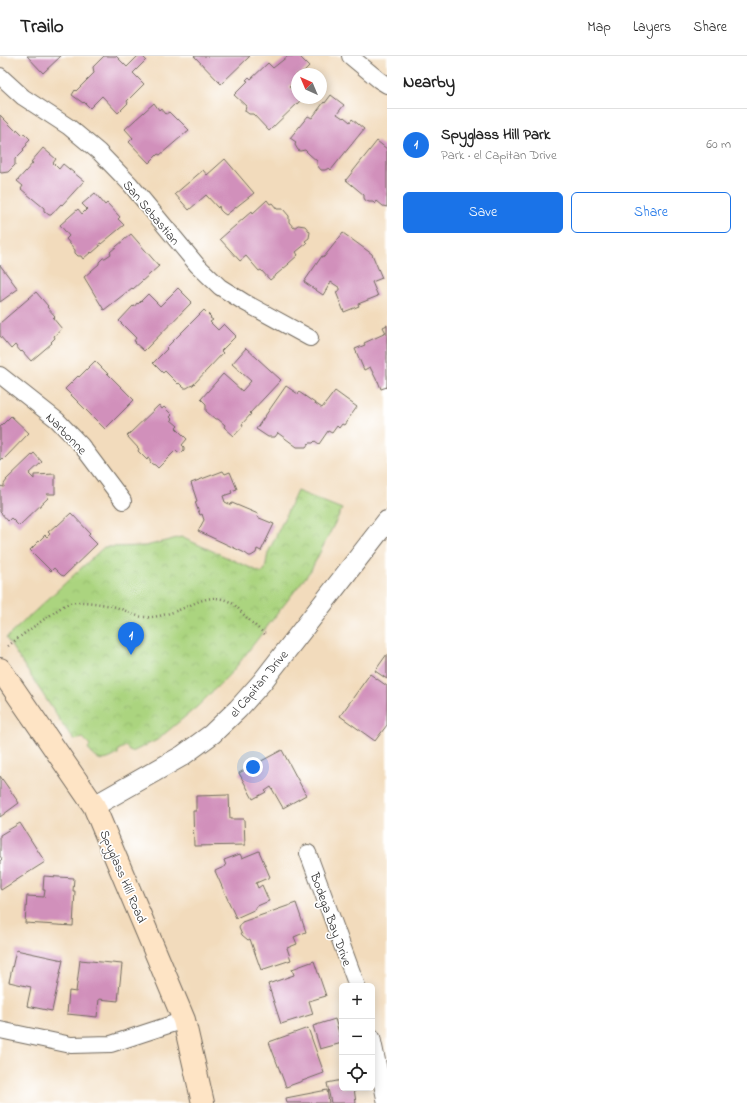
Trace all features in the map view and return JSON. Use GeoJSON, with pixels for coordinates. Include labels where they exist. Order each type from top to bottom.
{"type":"FeatureCollection","features":[{"type":"Feature","properties":{"kind":"main road","name":"Spyglass Hill Road"},"geometry":{"type":"LineString","coordinates":[[0,669],[94,806],[184,1020],[203,1103]]}},
{"type":"Feature","properties":{"kind":"street"},"geometry":{"type":"LineString","coordinates":[[350,56],[387,85]]}},
{"type":"Feature","properties":{"kind":"street","name":"San Sebastian"},"geometry":{"type":"LineString","coordinates":[[0,76],[23,98],[69,127],[99,152],[130,184],[196,265],[220,286],[244,302],[310,338]]}},
{"type":"Feature","properties":{"kind":"street","name":"Narbonne"},"geometry":{"type":"LineString","coordinates":[[0,375],[57,420],[81,445],[123,501]]}},
{"type":"Feature","properties":{"kind":"street","name":"el Capitan Drive"},"geometry":{"type":"LineString","coordinates":[[94,806],[182,756],[212,734],[238,709],[262,682],[387,521]]}},
{"type":"Feature","properties":{"kind":"street","name":"Bodega Bay Drive"},"geometry":{"type":"LineString","coordinates":[[308,853],[356,983]]}},
{"type":"Feature","properties":{"kind":"street"},"geometry":{"type":"LineString","coordinates":[[0,1030],[71,1045],[111,1044],[184,1020]]}},
{"type":"Feature","properties":{"kind":"street"},"geometry":{"type":"LineString","coordinates":[[375,1051],[386,1103]]}},
{"type":"Feature","properties":{"kind":"path"},"geometry":{"type":"LineString","coordinates":[[8,646],[70,603],[82,602],[116,606],[130,613],[143,617],[159,616],[174,612],[196,601],[208,598],[223,599],[235,605],[266,635]]}},
{"type":"Feature","properties":{"kind":"green space"},"geometry":{"type":"Polygon","coordinates":[[[297,491],[342,509],[311,570],[232,672],[198,706],[157,740],[132,752],[129,751],[126,746],[118,750],[118,754],[109,759],[102,760],[92,754],[88,749],[90,745],[83,738],[74,740],[6,638],[104,547],[146,546],[181,537],[262,573],[265,569],[268,553],[297,491]]]}},
{"type":"Feature","properties":{"kind":"building"},"geometry":{"type":"Polygon","coordinates":[[[27,56],[61,56],[43,73],[27,56]]]}},
{"type":"Feature","properties":{"kind":"building"},"geometry":{"type":"Polygon","coordinates":[[[104,56],[116,56],[127,67],[138,56],[142,56],[146,60],[133,73],[144,84],[127,101],[128,103],[118,113],[102,96],[90,108],[84,102],[83,103],[72,95],[75,90],[76,91],[94,73],[93,67],[104,56]]]}},
{"type":"Feature","properties":{"kind":"building"},"geometry":{"type":"Polygon","coordinates":[[[194,56],[250,56],[221,84],[194,56]]]}},
{"type":"Feature","properties":{"kind":"building"},"geometry":{"type":"Polygon","coordinates":[[[288,56],[299,56],[309,66],[307,68],[291,68],[291,85],[289,87],[291,89],[291,104],[297,104],[269,131],[253,114],[249,114],[245,111],[246,106],[234,95],[248,81],[246,80],[249,77],[251,79],[268,63],[273,68],[288,56]]]}},
{"type":"Feature","properties":{"kind":"building"},"geometry":{"type":"Polygon","coordinates":[[[331,95],[344,105],[337,114],[350,122],[352,119],[364,129],[331,170],[329,168],[321,170],[317,165],[317,161],[305,150],[298,150],[295,145],[296,142],[290,138],[308,116],[312,118],[322,104],[327,104],[327,100],[331,95]]]}},
{"type":"Feature","properties":{"kind":"building"},"geometry":{"type":"Polygon","coordinates":[[[154,103],[159,110],[161,108],[166,114],[169,112],[189,130],[160,155],[158,154],[149,163],[129,142],[133,138],[125,129],[154,103]]]}},
{"type":"Feature","properties":{"kind":"building"},"geometry":{"type":"Polygon","coordinates":[[[0,115],[16,131],[17,129],[30,139],[26,143],[27,145],[23,149],[24,150],[15,159],[15,165],[8,172],[1,173],[0,172],[0,115]]]}},
{"type":"Feature","properties":{"kind":"building"},"geometry":{"type":"Polygon","coordinates":[[[377,141],[387,149],[387,207],[383,206],[377,201],[375,204],[365,200],[364,195],[346,180],[377,141]]]}},
{"type":"Feature","properties":{"kind":"building"},"geometry":{"type":"Polygon","coordinates":[[[43,148],[56,159],[53,163],[59,169],[63,164],[84,181],[51,215],[44,211],[44,208],[21,189],[23,186],[17,181],[33,163],[31,162],[43,148]]]}},
{"type":"Feature","properties":{"kind":"building"},"geometry":{"type":"Polygon","coordinates":[[[225,159],[254,193],[226,215],[220,210],[219,206],[218,208],[206,195],[189,210],[175,194],[203,170],[207,175],[225,159]]]}},
{"type":"Feature","properties":{"kind":"building"},"geometry":{"type":"Polygon","coordinates":[[[95,193],[105,205],[107,203],[120,217],[118,219],[124,225],[101,244],[99,244],[100,246],[83,259],[75,253],[75,250],[66,239],[69,236],[60,225],[78,209],[82,214],[87,209],[82,204],[95,193]]]}},
{"type":"Feature","properties":{"kind":"building"},"geometry":{"type":"Polygon","coordinates":[[[267,200],[277,209],[283,209],[289,216],[289,222],[294,228],[298,225],[305,226],[310,232],[309,238],[305,241],[307,243],[296,252],[298,255],[270,280],[261,270],[259,271],[246,256],[240,261],[220,239],[267,200]]]}},
{"type":"Feature","properties":{"kind":"building"},"geometry":{"type":"Polygon","coordinates":[[[343,233],[372,254],[382,278],[372,282],[378,296],[358,304],[359,306],[344,312],[336,292],[340,290],[340,288],[331,282],[323,295],[304,282],[322,256],[324,257],[343,233]]]}},
{"type":"Feature","properties":{"kind":"building"},"geometry":{"type":"Polygon","coordinates":[[[131,234],[159,266],[133,289],[132,288],[104,310],[84,277],[99,264],[103,258],[111,254],[110,252],[131,234]]]}},
{"type":"Feature","properties":{"kind":"building"},"geometry":{"type":"Polygon","coordinates":[[[0,265],[18,289],[0,302],[0,265]]]}},
{"type":"Feature","properties":{"kind":"building"},"geometry":{"type":"Polygon","coordinates":[[[178,288],[192,302],[144,351],[135,343],[136,342],[134,341],[136,338],[119,321],[133,306],[134,307],[137,303],[138,304],[148,294],[160,306],[178,288]]]}},
{"type":"Feature","properties":{"kind":"building"},"geometry":{"type":"Polygon","coordinates":[[[36,292],[48,306],[47,307],[55,316],[53,318],[62,329],[54,336],[55,338],[51,342],[52,343],[31,361],[15,345],[11,349],[0,336],[0,323],[36,292]]]}},
{"type":"Feature","properties":{"kind":"building"},"geometry":{"type":"Polygon","coordinates":[[[204,310],[213,320],[210,322],[218,330],[224,324],[236,336],[221,351],[223,353],[193,385],[184,388],[165,371],[163,373],[153,363],[204,310]]]}},
{"type":"Feature","properties":{"kind":"building"},"geometry":{"type":"Polygon","coordinates":[[[387,325],[387,387],[381,389],[370,367],[364,370],[355,349],[365,345],[364,343],[386,333],[383,327],[387,325]]]}},
{"type":"Feature","properties":{"kind":"building"},"geometry":{"type":"Polygon","coordinates":[[[246,348],[281,380],[250,413],[251,414],[242,424],[243,426],[234,436],[224,427],[225,425],[206,411],[206,404],[201,399],[223,374],[242,391],[251,381],[232,364],[246,348]]]}},
{"type":"Feature","properties":{"kind":"building"},"geometry":{"type":"Polygon","coordinates":[[[95,361],[134,400],[105,429],[65,389],[95,361]]]}},
{"type":"Feature","properties":{"kind":"building"},"geometry":{"type":"Polygon","coordinates":[[[286,386],[298,394],[299,392],[322,408],[335,391],[357,407],[344,425],[342,424],[339,428],[337,426],[332,433],[328,431],[319,444],[315,441],[313,443],[309,443],[306,447],[297,447],[278,433],[275,437],[268,437],[256,429],[286,386]]]}},
{"type":"Feature","properties":{"kind":"building"},"geometry":{"type":"Polygon","coordinates":[[[159,405],[162,409],[164,407],[172,415],[170,417],[172,419],[171,420],[178,426],[176,428],[187,439],[182,445],[184,450],[181,453],[176,450],[158,468],[150,462],[150,459],[148,458],[147,460],[138,451],[139,449],[127,436],[159,405]]]}},
{"type":"Feature","properties":{"kind":"building"},"geometry":{"type":"Polygon","coordinates":[[[11,416],[29,433],[3,460],[2,459],[0,461],[0,427],[11,416]]]}},
{"type":"Feature","properties":{"kind":"building"},"geometry":{"type":"Polygon","coordinates":[[[34,453],[42,462],[29,474],[34,479],[34,475],[55,474],[55,494],[47,494],[48,498],[19,526],[11,518],[8,521],[0,512],[0,486],[4,487],[6,480],[34,453]]]}},
{"type":"Feature","properties":{"kind":"building"},"geometry":{"type":"Polygon","coordinates":[[[223,471],[225,474],[230,472],[237,489],[231,491],[232,493],[223,496],[225,502],[231,505],[232,503],[258,514],[257,517],[274,524],[261,551],[257,549],[256,553],[251,556],[198,531],[204,520],[202,514],[200,515],[195,502],[197,501],[191,483],[223,471]]]}},
{"type":"Feature","properties":{"kind":"building"},"geometry":{"type":"Polygon","coordinates":[[[71,513],[90,533],[88,535],[97,544],[64,576],[54,568],[51,571],[30,550],[45,535],[47,537],[50,534],[48,532],[71,513]]]}},
{"type":"Feature","properties":{"kind":"building"},"geometry":{"type":"Polygon","coordinates":[[[387,654],[387,679],[375,671],[387,654]]]}},
{"type":"Feature","properties":{"kind":"building"},"geometry":{"type":"Polygon","coordinates":[[[370,674],[387,686],[387,725],[375,741],[340,716],[370,674]]]}},
{"type":"Feature","properties":{"kind":"building"},"geometry":{"type":"Polygon","coordinates":[[[282,750],[306,795],[283,808],[271,787],[265,791],[266,792],[253,799],[239,773],[282,750]]]}},
{"type":"Feature","properties":{"kind":"building"},"geometry":{"type":"Polygon","coordinates":[[[0,776],[19,803],[0,817],[0,776]]]}},
{"type":"Feature","properties":{"kind":"building"},"geometry":{"type":"Polygon","coordinates":[[[229,795],[230,819],[244,819],[245,845],[194,846],[193,811],[196,811],[196,796],[229,795]]]}},
{"type":"Feature","properties":{"kind":"building"},"geometry":{"type":"Polygon","coordinates":[[[20,823],[45,862],[1,890],[0,861],[2,859],[0,856],[0,835],[20,823]]]}},
{"type":"Feature","properties":{"kind":"building"},"geometry":{"type":"Polygon","coordinates":[[[259,851],[270,877],[256,883],[258,888],[262,885],[269,901],[236,918],[215,871],[226,866],[224,860],[240,854],[242,858],[259,851]]]}},
{"type":"Feature","properties":{"kind":"building"},"geometry":{"type":"Polygon","coordinates":[[[44,876],[74,878],[73,891],[75,891],[73,926],[25,923],[27,896],[44,897],[44,876]]]}},
{"type":"Feature","properties":{"kind":"building"},"geometry":{"type":"Polygon","coordinates":[[[296,903],[306,932],[294,937],[297,944],[287,948],[291,960],[261,970],[250,939],[248,940],[242,935],[239,928],[242,922],[296,903]]]}},
{"type":"Feature","properties":{"kind":"building"},"geometry":{"type":"Polygon","coordinates":[[[16,950],[63,960],[52,1011],[27,1006],[31,987],[9,982],[16,950]]]}},
{"type":"Feature","properties":{"kind":"building"},"geometry":{"type":"Polygon","coordinates":[[[80,960],[122,964],[118,1001],[99,999],[97,1017],[67,1014],[69,991],[76,992],[80,960]]]}},
{"type":"Feature","properties":{"kind":"building"},"geometry":{"type":"Polygon","coordinates":[[[314,961],[326,996],[309,1001],[313,1014],[281,1024],[268,984],[294,975],[292,969],[314,961]]]}},
{"type":"Feature","properties":{"kind":"building"},"geometry":{"type":"Polygon","coordinates":[[[335,1019],[339,1033],[339,1044],[320,1049],[313,1026],[335,1019]]]}},
{"type":"Feature","properties":{"kind":"building"},"geometry":{"type":"Polygon","coordinates":[[[308,1028],[324,1073],[286,1087],[269,1042],[308,1028]]]}},
{"type":"Feature","properties":{"kind":"building"},"geometry":{"type":"Polygon","coordinates":[[[339,1081],[339,1091],[354,1091],[356,1103],[331,1103],[327,1083],[339,1081]]]}},
{"type":"Feature","properties":{"kind":"building"},"geometry":{"type":"Polygon","coordinates":[[[327,1090],[329,1103],[287,1103],[286,1098],[327,1090]]]}},
{"type":"Feature","properties":{"kind":"place","name":"Spyglass Hill Park"},"geometry":{"type":"Point","coordinates":[131,655]}}]}
